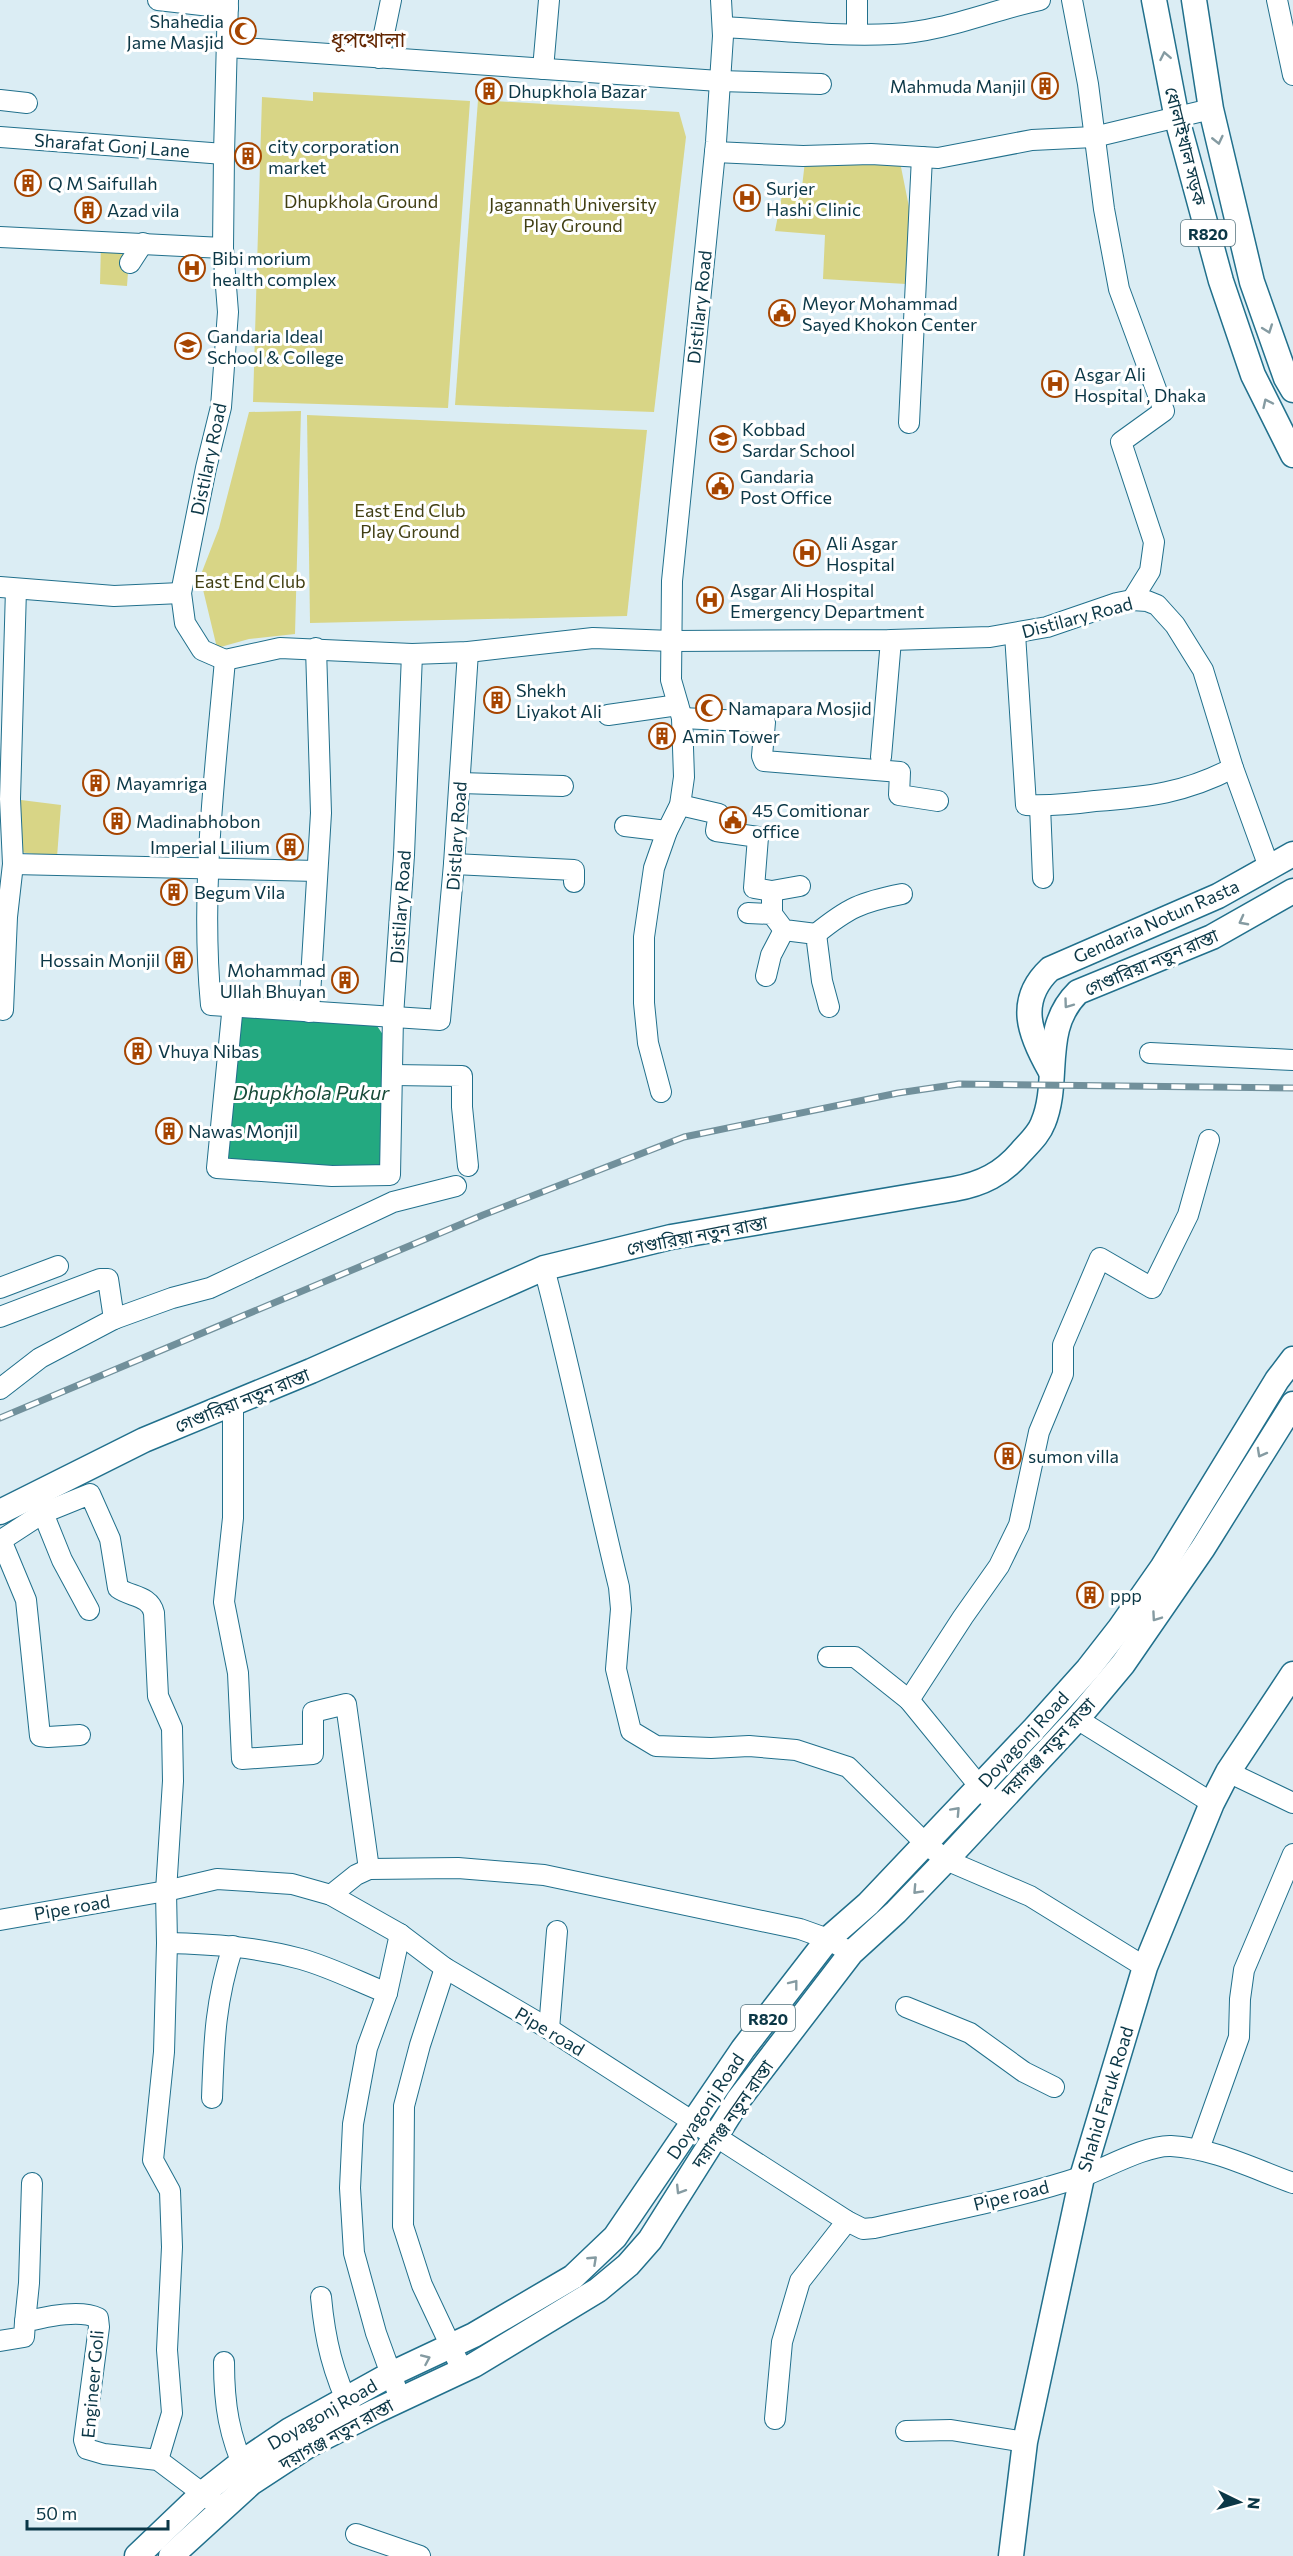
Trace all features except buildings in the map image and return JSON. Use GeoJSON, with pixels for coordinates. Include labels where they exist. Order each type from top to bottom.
{"type":"FeatureCollection","features":[{"type":"Feature","properties":{"kind":"main road","name":"ধোলাইখাল সড়ক"},"geometry":{"type":"LineString","coordinates":[[1154,0],[1177,119],[1221,281],[1253,375],[1293,456]]}},
{"type":"Feature","properties":{"kind":"main road","name":"ধোলাইখাল সড়ক"},"geometry":{"type":"LineString","coordinates":[[1194,0],[1211,109],[1251,282],[1291,381]]}},
{"type":"Feature","properties":{"kind":"main road","name":"Gendaria Notun Rasta"},"geometry":{"type":"LineString","coordinates":[[1050,1070],[1038,1048],[1030,1022],[1029,999],[1043,976],[1059,964],[1218,896],[1293,854]]}},
{"type":"Feature","properties":{"kind":"main road","name":"গেণ্ডারিয়া নতুন রাস্তা"},"geometry":{"type":"LineString","coordinates":[[0,1512],[144,1440],[544,1269],[671,1237],[954,1189],[991,1178],[1018,1155],[1040,1131],[1048,1108],[1050,1070],[1061,1015],[1068,1002],[1078,992],[1212,938],[1293,891]]}},
{"type":"Feature","properties":{"kind":"main road","name":"Doyagonj Road"},"geometry":{"type":"LineString","coordinates":[[351,2410],[391,2374],[452,2348],[573,2277],[595,2259],[615,2237],[704,2128],[743,2049],[828,1940],[868,1904],[999,1766],[1088,1669],[1120,1628],[1162,1568],[1276,1380],[1293,1359]]}},
{"type":"Feature","properties":{"kind":"main road","name":"দয়াগঞ্জ নতুন রাস্তা"},"geometry":{"type":"LineString","coordinates":[[171,2556],[213,2500],[246,2473],[309,2445],[351,2410],[400,2399],[474,2366],[598,2290],[628,2265],[650,2240],[704,2128],[739,2098],[851,1953],[896,1912],[946,1860],[1077,1719],[1123,1664],[1203,1548],[1293,1404]]}},
{"type":"Feature","properties":{"kind":"main road","name":"Shahid Faruk Road"},"geometry":{"type":"LineString","coordinates":[[1011,2556],[1025,2442],[1082,2177],[1145,1967],[1212,1803],[1228,1772],[1289,1684]]}},
{"type":"Feature","properties":{"kind":"main road"},"geometry":{"type":"LineString","coordinates":[[999,1766],[1017,1782]]}},
{"type":"Feature","properties":{"kind":"main road","name":"R820"},"geometry":{"type":"LineString","coordinates":[[137,2556],[213,2500]]}},
{"type":"Feature","properties":{"kind":"street"},"geometry":{"type":"LineString","coordinates":[[158,0],[228,4]]}},
{"type":"Feature","properties":{"kind":"street"},"geometry":{"type":"LineString","coordinates":[[379,58],[391,0]]}},
{"type":"Feature","properties":{"kind":"street"},"geometry":{"type":"LineString","coordinates":[[543,69],[549,0]]}},
{"type":"Feature","properties":{"kind":"street","name":"Distilary Road"},"geometry":{"type":"LineString","coordinates":[[661,1092],[648,1043],[644,1003],[644,938],[654,868],[667,831],[680,805],[684,777],[680,711],[671,680],[672,581],[715,152],[723,27],[721,0]]}},
{"type":"Feature","properties":{"kind":"street"},"geometry":{"type":"LineString","coordinates":[[857,0],[857,33]]}},
{"type":"Feature","properties":{"kind":"street"},"geometry":{"type":"LineString","coordinates":[[723,27],[894,34],[946,25],[1040,0]]}},
{"type":"Feature","properties":{"kind":"street"},"geometry":{"type":"LineString","coordinates":[[1072,0],[1088,84],[1094,137],[1119,289],[1164,411],[1121,442],[1154,542],[1150,571],[1132,600]]}},
{"type":"Feature","properties":{"kind":"street"},"geometry":{"type":"LineString","coordinates":[[1277,0],[1293,75]]}},
{"type":"Feature","properties":{"kind":"street","name":"Distilary Road"},"geometry":{"type":"LineString","coordinates":[[228,4],[224,153],[224,248],[228,312],[221,407],[206,468],[181,593],[185,623],[202,650],[225,660],[280,648],[412,654],[468,652],[593,638],[672,641],[990,638],[1047,627],[1132,600],[1147,601],[1157,605],[1185,637],[1203,669],[1233,768],[1269,867]]}},
{"type":"Feature","properties":{"kind":"street"},"geometry":{"type":"LineString","coordinates":[[228,47],[719,81],[821,84]]}},
{"type":"Feature","properties":{"kind":"street"},"geometry":{"type":"LineString","coordinates":[[0,100],[27,103]]}},
{"type":"Feature","properties":{"kind":"street"},"geometry":{"type":"LineString","coordinates":[[715,152],[804,156],[871,154],[938,158],[1032,140],[1094,137],[1177,119],[1211,109]]}},
{"type":"Feature","properties":{"kind":"street","name":"Sharafat Gonj Lane"},"geometry":{"type":"LineString","coordinates":[[0,137],[224,153]]}},
{"type":"Feature","properties":{"kind":"street"},"geometry":{"type":"LineString","coordinates":[[909,423],[922,157]]}},
{"type":"Feature","properties":{"kind":"street"},"geometry":{"type":"LineString","coordinates":[[0,237],[224,248]]}},
{"type":"Feature","properties":{"kind":"street"},"geometry":{"type":"LineString","coordinates":[[130,263],[143,243]]}},
{"type":"Feature","properties":{"kind":"street"},"geometry":{"type":"LineString","coordinates":[[3,1010],[7,917],[13,864],[6,702],[8,588],[114,596],[181,593]]}},
{"type":"Feature","properties":{"kind":"street"},"geometry":{"type":"LineString","coordinates":[[1015,634],[1026,805],[1040,806],[1163,795],[1212,779],[1233,768]]}},
{"type":"Feature","properties":{"kind":"street"},"geometry":{"type":"LineString","coordinates":[[881,757],[891,640]]}},
{"type":"Feature","properties":{"kind":"street"},"geometry":{"type":"LineString","coordinates":[[309,1012],[321,813],[315,648]]}},
{"type":"Feature","properties":{"kind":"street","name":"Distlary Road"},"geometry":{"type":"LineString","coordinates":[[393,1016],[440,1020],[454,864],[468,652]]}},
{"type":"Feature","properties":{"kind":"street","name":"Distilary Road"},"geometry":{"type":"LineString","coordinates":[[233,1004],[217,1168],[332,1176],[390,1175],[393,1016],[404,855],[412,654]]}},
{"type":"Feature","properties":{"kind":"street"},"geometry":{"type":"LineString","coordinates":[[225,660],[208,868],[206,955],[211,1005],[233,1004],[309,1012],[393,1016]]}},
{"type":"Feature","properties":{"kind":"street"},"geometry":{"type":"LineString","coordinates":[[608,715],[680,711],[765,722],[762,756],[764,761],[900,772],[899,795],[938,801]]}},
{"type":"Feature","properties":{"kind":"street"},"geometry":{"type":"LineString","coordinates":[[460,783],[563,786]]}},
{"type":"Feature","properties":{"kind":"street"},"geometry":{"type":"LineString","coordinates":[[680,805],[719,814],[716,831],[758,837],[754,888],[772,891],[800,886]]}},
{"type":"Feature","properties":{"kind":"street"},"geometry":{"type":"LineString","coordinates":[[1040,806],[1042,878]]}},
{"type":"Feature","properties":{"kind":"street"},"geometry":{"type":"LineString","coordinates":[[625,826],[667,831]]}},
{"type":"Feature","properties":{"kind":"street"},"geometry":{"type":"LineString","coordinates":[[13,864],[317,871]]}},
{"type":"Feature","properties":{"kind":"street"},"geometry":{"type":"LineString","coordinates":[[454,864],[574,870],[574,882]]}},
{"type":"Feature","properties":{"kind":"street"},"geometry":{"type":"LineString","coordinates":[[766,976],[778,922],[772,891]]}},
{"type":"Feature","properties":{"kind":"street"},"geometry":{"type":"LineString","coordinates":[[816,934],[840,914],[868,900],[902,894]]}},
{"type":"Feature","properties":{"kind":"street"},"geometry":{"type":"LineString","coordinates":[[748,913],[816,934]]}},
{"type":"Feature","properties":{"kind":"street"},"geometry":{"type":"LineString","coordinates":[[816,934],[822,981],[829,1007]]}},
{"type":"Feature","properties":{"kind":"street"},"geometry":{"type":"LineString","coordinates":[[1150,1053],[1293,1060]]}},
{"type":"Feature","properties":{"kind":"street"},"geometry":{"type":"LineString","coordinates":[[393,1074],[462,1076],[462,1107],[468,1166]]}},
{"type":"Feature","properties":{"kind":"street"},"geometry":{"type":"LineString","coordinates":[[909,1700],[999,1566],[1019,1525],[1039,1432],[1063,1374],[1063,1345],[1100,1258],[1152,1288],[1188,1215],[1209,1140]]}},
{"type":"Feature","properties":{"kind":"street"},"geometry":{"type":"LineString","coordinates":[[0,1389],[40,1358],[114,1319],[172,1298],[210,1288],[393,1202],[456,1186]]}},
{"type":"Feature","properties":{"kind":"street"},"geometry":{"type":"LineString","coordinates":[[0,1288],[58,1266]]}},
{"type":"Feature","properties":{"kind":"street"},"geometry":{"type":"LineString","coordinates":[[544,1269],[567,1354],[619,1587],[621,1609],[616,1669],[631,1731],[657,1746],[711,1748],[749,1746],[796,1750],[848,1767],[925,1843],[946,1860],[1030,1896],[1145,1967]]}},
{"type":"Feature","properties":{"kind":"street"},"geometry":{"type":"LineString","coordinates":[[0,1317],[100,1279],[108,1279],[114,1319]]}},
{"type":"Feature","properties":{"kind":"street"},"geometry":{"type":"LineString","coordinates":[[233,1403],[233,1518],[224,1602],[238,1673],[242,1759],[313,1754],[313,1712],[346,1704],[369,1869]]}},
{"type":"Feature","properties":{"kind":"street"},"geometry":{"type":"LineString","coordinates":[[80,1735],[40,1736],[26,1600],[1,1541],[42,1513],[90,1494],[110,1539],[118,1588],[152,1605],[158,1696],[172,1728],[173,1781],[166,1890],[164,2052],[153,2160],[170,2192],[171,2247],[167,2350],[172,2413],[159,2460],[213,2500]]}},
{"type":"Feature","properties":{"kind":"street"},"geometry":{"type":"LineString","coordinates":[[42,1513],[62,1560],[88,1610]]}},
{"type":"Feature","properties":{"kind":"street"},"geometry":{"type":"LineString","coordinates":[[828,1657],[855,1657],[909,1700],[995,1805]]}},
{"type":"Feature","properties":{"kind":"street"},"geometry":{"type":"LineString","coordinates":[[1077,1719],[1212,1803]]}},
{"type":"Feature","properties":{"kind":"street"},"geometry":{"type":"LineString","coordinates":[[1228,1772],[1293,1803]]}},
{"type":"Feature","properties":{"kind":"street"},"geometry":{"type":"LineString","coordinates":[[1199,2150],[1239,2037],[1240,1999],[1244,1970],[1293,1854]]}},
{"type":"Feature","properties":{"kind":"street"},"geometry":{"type":"LineString","coordinates":[[331,1895],[356,1875],[369,1869],[458,1868],[544,1875],[800,1929],[828,1940],[851,1953]]}},
{"type":"Feature","properties":{"kind":"street","name":"Pipe road"},"geometry":{"type":"LineString","coordinates":[[0,1920],[217,1879],[292,1884],[331,1895],[400,1934],[445,1968],[549,2029],[847,2221],[863,2229],[1082,2177],[1133,2155],[1168,2146],[1199,2150],[1293,2183]]}},
{"type":"Feature","properties":{"kind":"street"},"geometry":{"type":"LineString","coordinates":[[549,2029],[557,1931]]}},
{"type":"Feature","properties":{"kind":"street"},"geometry":{"type":"LineString","coordinates":[[400,1934],[387,1993],[367,2048],[353,2124],[350,2188],[354,2253],[376,2333],[400,2399]]}},
{"type":"Feature","properties":{"kind":"street"},"geometry":{"type":"LineString","coordinates":[[167,1943],[264,1950],[303,1960],[387,1993]]}},
{"type":"Feature","properties":{"kind":"street"},"geometry":{"type":"LineString","coordinates":[[212,2098],[214,2022],[221,1984],[233,1946]]}},
{"type":"Feature","properties":{"kind":"street"},"geometry":{"type":"LineString","coordinates":[[445,1968],[420,2045],[404,2106],[403,2226],[422,2285],[462,2370]]}},
{"type":"Feature","properties":{"kind":"street"},"geometry":{"type":"LineString","coordinates":[[906,2007],[970,2033],[1024,2072],[1054,2087]]}},
{"type":"Feature","properties":{"kind":"street"},"geometry":{"type":"LineString","coordinates":[[0,2341],[24,2337],[29,2283],[32,2183]]}},
{"type":"Feature","properties":{"kind":"street"},"geometry":{"type":"LineString","coordinates":[[775,2419],[782,2342],[800,2281],[847,2221]]}},
{"type":"Feature","properties":{"kind":"street"},"geometry":{"type":"LineString","coordinates":[[321,2297],[324,2339],[351,2410]]}},
{"type":"Feature","properties":{"kind":"street","name":"Engineer Goli"},"geometry":{"type":"LineString","coordinates":[[25,2322],[48,2316],[91,2314],[98,2318],[99,2327],[84,2440],[87,2449],[104,2454],[159,2460]]}},
{"type":"Feature","properties":{"kind":"street"},"geometry":{"type":"LineString","coordinates":[[224,2362],[226,2415],[246,2473]]}},
{"type":"Feature","properties":{"kind":"street"},"geometry":{"type":"LineString","coordinates":[[906,2431],[951,2430],[1025,2442]]}},
{"type":"Feature","properties":{"kind":"street"},"geometry":{"type":"LineString","coordinates":[[356,2534],[420,2556]]}},
{"type":"Feature","properties":{"kind":"green space","name":"Dhupkhola Ground"},"geometry":{"type":"Polygon","coordinates":[[[313,92],[470,101],[448,408],[253,402],[262,97],[313,101],[313,92]]]}},
{"type":"Feature","properties":{"kind":"green space","name":"Jagannath University Play Ground"},"geometry":{"type":"Polygon","coordinates":[[[478,100],[679,112],[686,137],[654,412],[455,405],[478,100]]]}},
{"type":"Feature","properties":{"kind":"green space"},"geometry":{"type":"Polygon","coordinates":[[[805,161],[900,162],[910,212],[906,284],[823,279],[825,235],[775,231],[782,195],[801,196],[805,161]]]}},
{"type":"Feature","properties":{"kind":"green space"},"geometry":{"type":"Polygon","coordinates":[[[101,243],[130,245],[127,286],[100,284],[101,243]]]}},
{"type":"Feature","properties":{"kind":"green space","name":"East End Club"},"geometry":{"type":"Polygon","coordinates":[[[301,411],[295,634],[249,639],[217,648],[200,577],[219,528],[249,412],[301,411]]]}},
{"type":"Feature","properties":{"kind":"green space","name":"East End Club Play Ground"},"geometry":{"type":"Polygon","coordinates":[[[307,415],[647,430],[627,616],[310,623],[307,415]]]}},
{"type":"Feature","properties":{"kind":"green space"},"geometry":{"type":"Polygon","coordinates":[[[21,800],[61,805],[57,857],[19,852],[21,800]]]}},
{"type":"Feature","properties":{"kind":"water","name":"Dhupkhola Pukur"},"geometry":{"type":"Polygon","coordinates":[[[238,1011],[373,1020],[388,1042],[384,1171],[296,1168],[262,1161],[225,1162],[238,1011]]]}},
{"type":"Feature","properties":{"kind":"railway"},"geometry":{"type":"LineString","coordinates":[[0,1418],[483,1215],[684,1137],[898,1093],[959,1084],[1293,1088]]}},
{"type":"Feature","properties":{"kind":"place","name":"Shahedia Jame Masjid"},"geometry":{"type":"Point","coordinates":[243,31]}},
{"type":"Feature","properties":{"kind":"place","name":"Mahmuda Manjil"},"geometry":{"type":"Point","coordinates":[1045,86]}},
{"type":"Feature","properties":{"kind":"place","name":"Dhupkhola Bazar"},"geometry":{"type":"Point","coordinates":[489,91]}},
{"type":"Feature","properties":{"kind":"place","name":"city corporation market"},"geometry":{"type":"Point","coordinates":[248,156]}},
{"type":"Feature","properties":{"kind":"place","name":"Q M Saifullah"},"geometry":{"type":"Point","coordinates":[28,183]}},
{"type":"Feature","properties":{"kind":"place","name":"Surjer Hashi Clinic"},"geometry":{"type":"Point","coordinates":[747,198]}},
{"type":"Feature","properties":{"kind":"place","name":"Azad vila"},"geometry":{"type":"Point","coordinates":[88,210]}},
{"type":"Feature","properties":{"kind":"place","name":"Bibi morium health complex"},"geometry":{"type":"Point","coordinates":[192,268]}},
{"type":"Feature","properties":{"kind":"place","name":"Meyor Mohammad Sayed Khokon Center"},"geometry":{"type":"Point","coordinates":[782,313]}},
{"type":"Feature","properties":{"kind":"place","name":"Gandaria Ideal School & College"},"geometry":{"type":"Point","coordinates":[188,346]}},
{"type":"Feature","properties":{"kind":"place","name":"Asgar Ali Hospital , Dhaka"},"geometry":{"type":"Point","coordinates":[1055,384]}},
{"type":"Feature","properties":{"kind":"place","name":"Kobbad Sardar School"},"geometry":{"type":"Point","coordinates":[723,439]}},
{"type":"Feature","properties":{"kind":"place","name":"Gandaria Post Office"},"geometry":{"type":"Point","coordinates":[720,486]}},
{"type":"Feature","properties":{"kind":"place","name":"Ali Asgar Hospital"},"geometry":{"type":"Point","coordinates":[807,553]}},
{"type":"Feature","properties":{"kind":"place","name":"Asgar Ali Hospital Emergency Department"},"geometry":{"type":"Point","coordinates":[710,600]}},
{"type":"Feature","properties":{"kind":"place","name":"Shekh Liyakot Ali"},"geometry":{"type":"Point","coordinates":[497,700]}},
{"type":"Feature","properties":{"kind":"place","name":"Namapara Mosjid"},"geometry":{"type":"Point","coordinates":[709,708]}},
{"type":"Feature","properties":{"kind":"place","name":"Amin Tower"},"geometry":{"type":"Point","coordinates":[662,736]}},
{"type":"Feature","properties":{"kind":"place","name":"Mayamriga"},"geometry":{"type":"Point","coordinates":[96,783]}},
{"type":"Feature","properties":{"kind":"place","name":"45 Comitionar office"},"geometry":{"type":"Point","coordinates":[733,820]}},
{"type":"Feature","properties":{"kind":"place","name":"Madinabhobon"},"geometry":{"type":"Point","coordinates":[117,821]}},
{"type":"Feature","properties":{"kind":"place","name":"Imperial Lilium"},"geometry":{"type":"Point","coordinates":[290,847]}},
{"type":"Feature","properties":{"kind":"place","name":"Begum Vila"},"geometry":{"type":"Point","coordinates":[174,892]}},
{"type":"Feature","properties":{"kind":"place","name":"Hossain Monjil"},"geometry":{"type":"Point","coordinates":[179,960]}},
{"type":"Feature","properties":{"kind":"place","name":"Mohammad Ullah Bhuyan"},"geometry":{"type":"Point","coordinates":[345,980]}},
{"type":"Feature","properties":{"kind":"place","name":"Vhuya Nibas"},"geometry":{"type":"Point","coordinates":[138,1051]}},
{"type":"Feature","properties":{"kind":"place","name":"Nawas Monjil"},"geometry":{"type":"Point","coordinates":[169,1131]}},
{"type":"Feature","properties":{"kind":"place","name":"sumon villa"},"geometry":{"type":"Point","coordinates":[1008,1456]}},
{"type":"Feature","properties":{"kind":"place","name":"ppp"},"geometry":{"type":"Point","coordinates":[1090,1595]}},
{"type":"Feature","properties":{"kind":"district","name":"ধূপখোলা"},"geometry":{"type":"Point","coordinates":[368,38]}}]}
